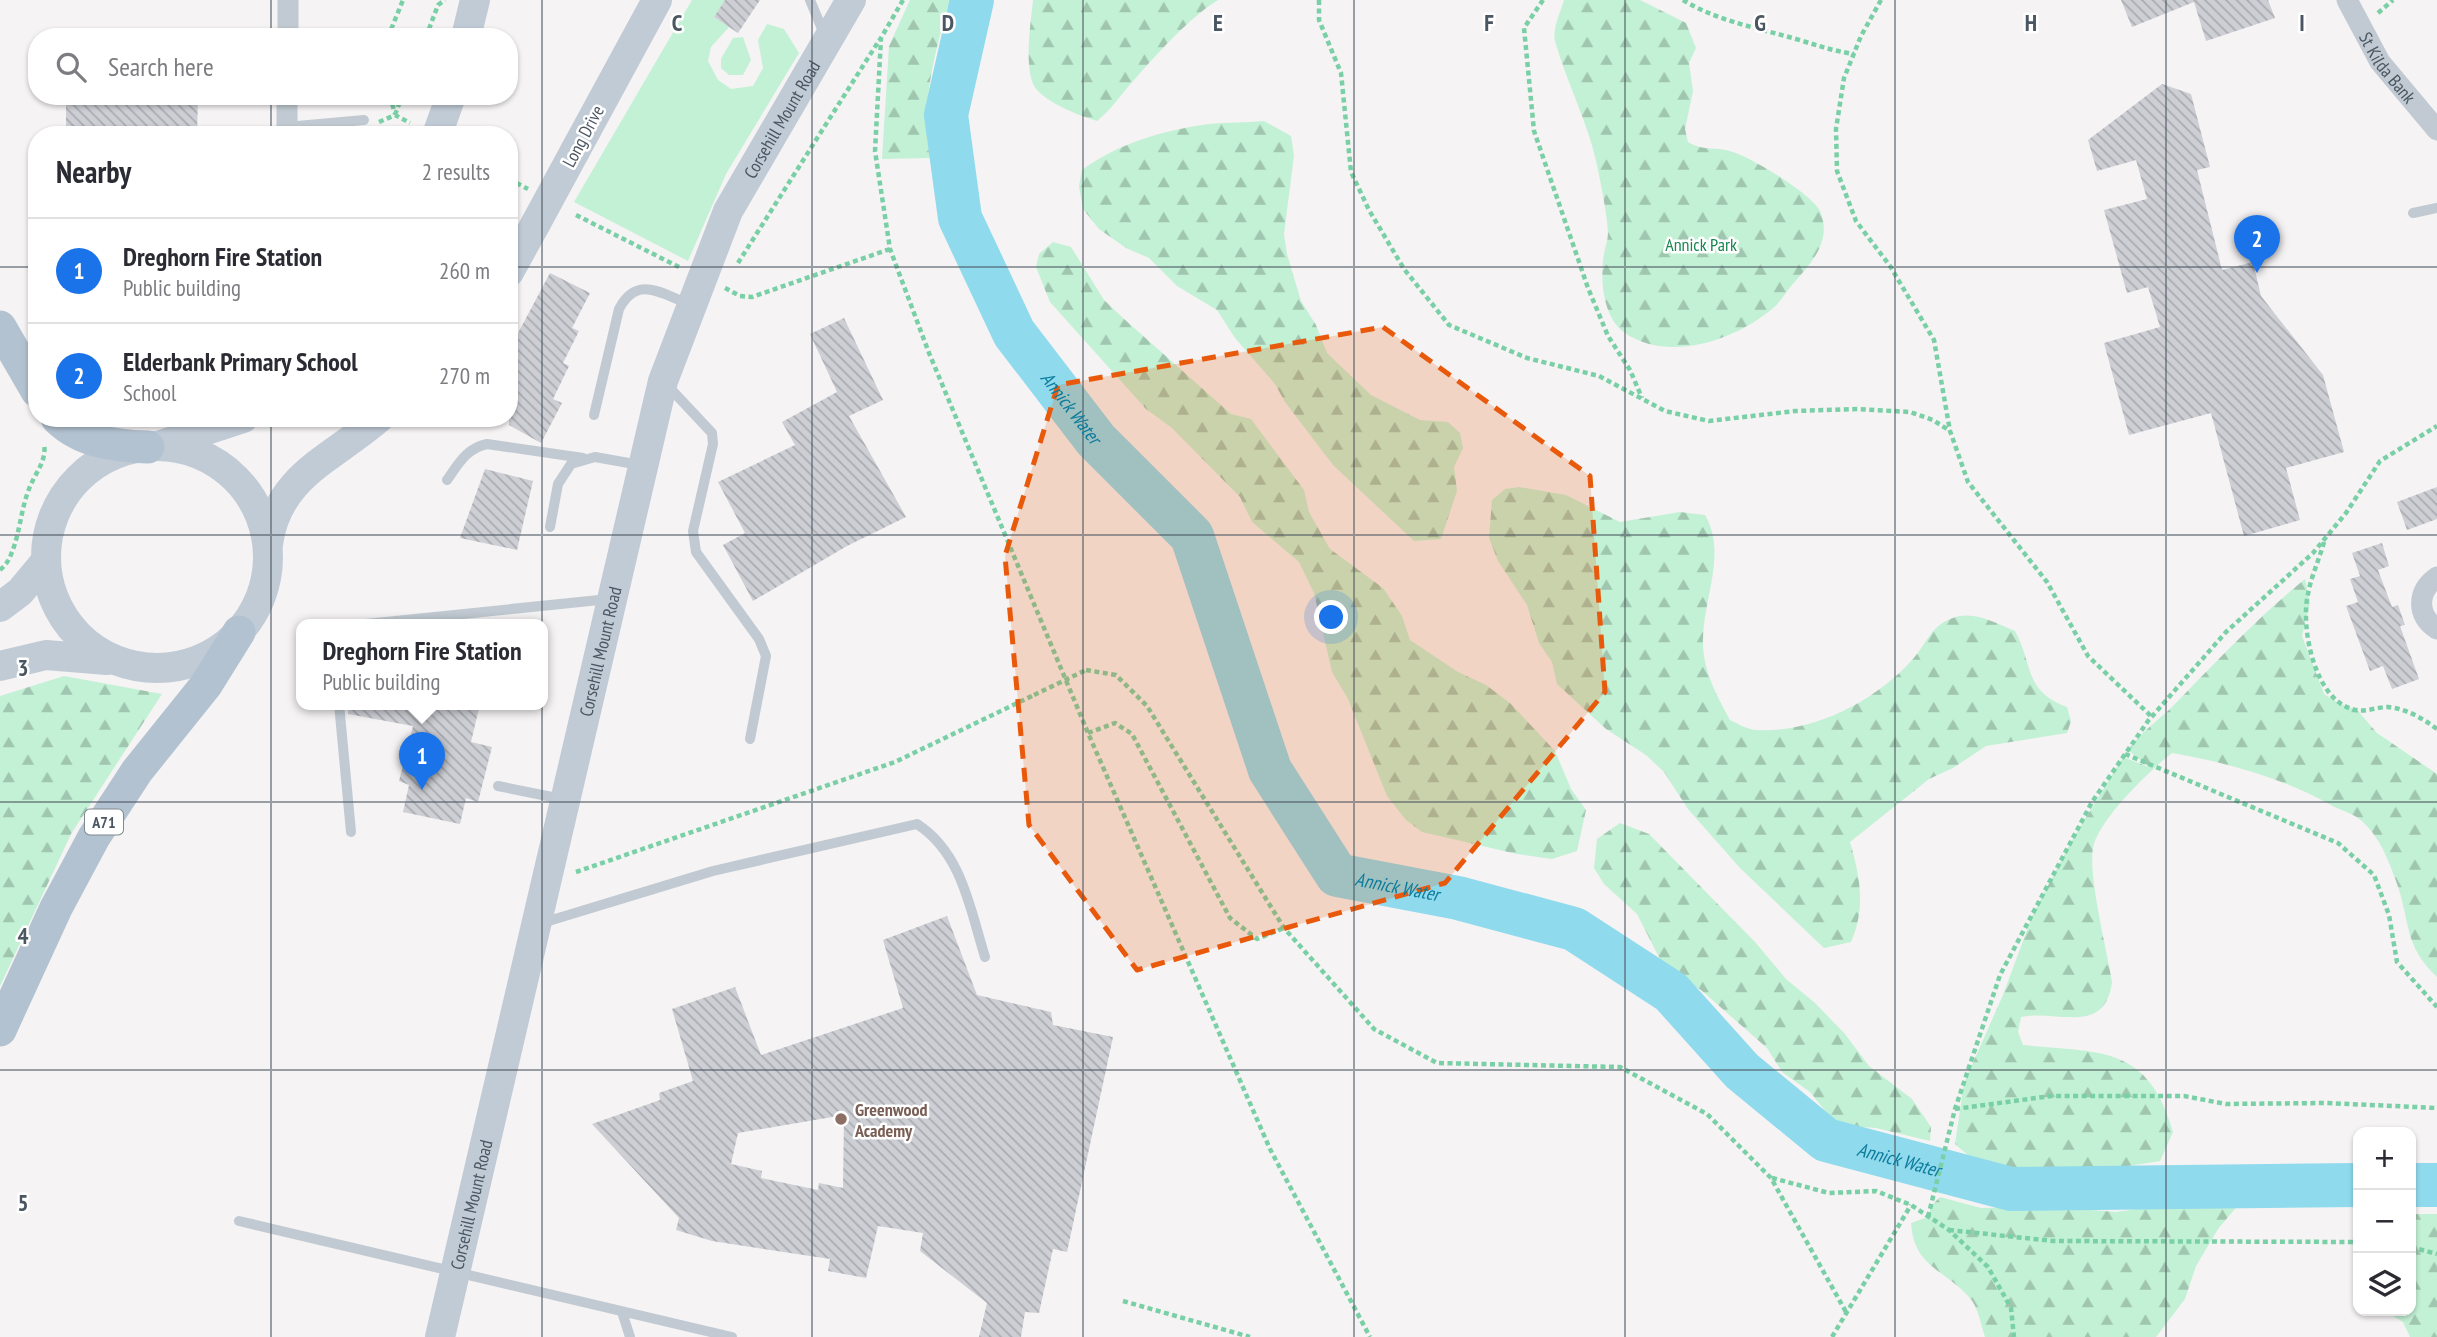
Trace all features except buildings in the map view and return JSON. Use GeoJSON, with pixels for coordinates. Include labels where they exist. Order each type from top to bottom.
{"type":"FeatureCollection","features":[{"type":"Feature","properties":{"kind":"main road"},"geometry":{"type":"LineString","coordinates":[[468,28],[475,0]]}},
{"type":"Feature","properties":{"kind":"main road","name":"Long Drive"},"geometry":{"type":"LineString","coordinates":[[518,256],[657,0]]}},
{"type":"Feature","properties":{"kind":"main road","name":"Corsehill Mount Road"},"geometry":{"type":"LineString","coordinates":[[440,1337],[663,381],[728,211],[851,0]]}},
{"type":"Feature","properties":{"kind":"main road"},"geometry":{"type":"LineString","coordinates":[[440,126],[448,105]]}},
{"type":"Feature","properties":{"kind":"main road"},"geometry":{"type":"LineString","coordinates":[[0,327],[28,375]]}},
{"type":"Feature","properties":{"kind":"main road"},"geometry":{"type":"LineString","coordinates":[[47,427],[119,446],[184,450],[210,460],[232,476],[250,497],[262,522],[267,548]]}},
{"type":"Feature","properties":{"kind":"main road"},"geometry":{"type":"LineString","coordinates":[[114,660],[87,645],[66,622],[51,593],[45,562],[48,534],[54,516],[73,484],[94,465],[120,452],[152,446],[214,427]]}},
{"type":"Feature","properties":{"kind":"main road"},"geometry":{"type":"LineString","coordinates":[[0,666],[46,655],[114,660],[147,668],[181,666],[213,654],[239,632],[259,598],[266,579],[270,526],[286,492],[368,427]]}},
{"type":"Feature","properties":{"kind":"main road"},"geometry":{"type":"LineString","coordinates":[[0,607],[20,592],[45,562]]}},
{"type":"Feature","properties":{"kind":"main road","name":"A71"},"geometry":{"type":"LineString","coordinates":[[0,1030],[56,908],[94,837],[137,771],[206,685],[239,632]]}},
{"type":"Feature","properties":{"kind":"street"},"geometry":{"type":"LineString","coordinates":[[288,0],[288,28]]}},
{"type":"Feature","properties":{"kind":"street","name":"St Kilda Bank"},"geometry":{"type":"LineString","coordinates":[[2347,0],[2380,62],[2437,130]]}},
{"type":"Feature","properties":{"kind":"street"},"geometry":{"type":"LineString","coordinates":[[287,105],[287,126]]}},
{"type":"Feature","properties":{"kind":"street"},"geometry":{"type":"LineString","coordinates":[[2437,577],[2428,583],[2421,601],[2426,621],[2437,629]]}},
{"type":"Feature","properties":{"kind":"lane"},"geometry":{"type":"LineString","coordinates":[[810,0],[826,39]]}},
{"type":"Feature","properties":{"kind":"lane"},"geometry":{"type":"LineString","coordinates":[[322,126],[364,120]]}},
{"type":"Feature","properties":{"kind":"lane"},"geometry":{"type":"LineString","coordinates":[[2413,212],[2437,208]]}},
{"type":"Feature","properties":{"kind":"lane"},"geometry":{"type":"LineString","coordinates":[[594,415],[619,309],[627,294],[641,288],[649,289],[692,304]]}},
{"type":"Feature","properties":{"kind":"lane"},"geometry":{"type":"LineString","coordinates":[[663,381],[712,433],[713,444],[693,531],[696,552],[759,639],[766,656],[750,739]]}},
{"type":"Feature","properties":{"kind":"lane"},"geometry":{"type":"LineString","coordinates":[[447,480],[466,453],[475,446],[487,444],[643,465]]}},
{"type":"Feature","properties":{"kind":"lane"},"geometry":{"type":"LineString","coordinates":[[550,527],[563,472],[583,458]]}},
{"type":"Feature","properties":{"kind":"lane"},"geometry":{"type":"LineString","coordinates":[[413,619],[612,598]]}},
{"type":"Feature","properties":{"kind":"lane"},"geometry":{"type":"LineString","coordinates":[[341,710],[351,832]]}},
{"type":"Feature","properties":{"kind":"lane"},"geometry":{"type":"LineString","coordinates":[[498,786],[565,800]]}},
{"type":"Feature","properties":{"kind":"lane"},"geometry":{"type":"LineString","coordinates":[[536,924],[713,871],[917,824],[937,837],[961,878],[985,957]]}},
{"type":"Feature","properties":{"kind":"lane"},"geometry":{"type":"LineString","coordinates":[[239,1221],[732,1337]]}},
{"type":"Feature","properties":{"kind":"lane"},"geometry":{"type":"LineString","coordinates":[[622,1312],[630,1337]]}},
{"type":"Feature","properties":{"kind":"path"},"geometry":{"type":"LineString","coordinates":[[392,28],[403,0]]}},
{"type":"Feature","properties":{"kind":"path"},"geometry":{"type":"LineString","coordinates":[[430,28],[439,5],[445,0]]}},
{"type":"Feature","properties":{"kind":"path"},"geometry":{"type":"LineString","coordinates":[[737,265],[881,38],[902,0]]}},
{"type":"Feature","properties":{"kind":"path"},"geometry":{"type":"LineString","coordinates":[[1319,0],[1319,20],[1341,73],[1351,172],[1369,210],[1404,269],[1449,325],[1527,358],[1599,376],[1665,411],[1709,421],[1794,411],[1858,409],[1910,412],[1933,420],[1950,431]]}},
{"type":"Feature","properties":{"kind":"path"},"geometry":{"type":"LineString","coordinates":[[1543,0],[1524,28],[1534,131],[1588,288],[1608,336],[1630,370],[1642,399]]}},
{"type":"Feature","properties":{"kind":"path"},"geometry":{"type":"LineString","coordinates":[[1683,0],[1699,10],[1759,30],[1829,51],[1854,54]]}},
{"type":"Feature","properties":{"kind":"path"},"geometry":{"type":"LineString","coordinates":[[1881,0],[1844,78],[1836,129],[1837,171],[1856,221],[1901,282],[1934,340],[1950,431],[1968,482],[2047,582],[2088,656],[2152,716]]}},
{"type":"Feature","properties":{"kind":"path"},"geometry":{"type":"LineString","coordinates":[[881,38],[875,151],[890,249],[929,353],[1088,733],[1270,1149],[1370,1337]]}},
{"type":"Feature","properties":{"kind":"path"},"geometry":{"type":"LineString","coordinates":[[392,105],[395,115],[399,105]]}},
{"type":"Feature","properties":{"kind":"path"},"geometry":{"type":"LineString","coordinates":[[518,184],[535,193]]}},
{"type":"Feature","properties":{"kind":"path"},"geometry":{"type":"LineString","coordinates":[[723,287],[730,276]]}},
{"type":"Feature","properties":{"kind":"path"},"geometry":{"type":"LineString","coordinates":[[1928,1217],[1955,1109],[2000,975],[2092,802],[2152,716],[2227,632],[2325,538],[2380,461],[2437,426]]}},
{"type":"Feature","properties":{"kind":"path"},"geometry":{"type":"LineString","coordinates":[[0,570],[6,565],[13,550],[29,487],[45,457],[47,427]]}},
{"type":"Feature","properties":{"kind":"path"},"geometry":{"type":"LineString","coordinates":[[2325,538],[2308,593],[2305,617],[2317,674],[2338,704],[2357,710],[2388,707],[2413,713],[2437,729]]}},
{"type":"Feature","properties":{"kind":"path"},"geometry":{"type":"LineString","coordinates":[[545,882],[895,762],[1086,670],[1116,675],[1147,706],[1284,928],[1374,1029],[1437,1063],[1620,1067],[1707,1114],[1771,1178],[1846,1312]]}},
{"type":"Feature","properties":{"kind":"path"},"geometry":{"type":"LineString","coordinates":[[1088,733],[1115,723],[1132,734],[1230,918],[1257,939],[1284,928]]}},
{"type":"Feature","properties":{"kind":"path"},"geometry":{"type":"LineString","coordinates":[[2125,754],[2338,843],[2374,875],[2389,915],[2396,962],[2437,1007]]}},
{"type":"Feature","properties":{"kind":"path"},"geometry":{"type":"LineString","coordinates":[[1955,1109],[2051,1096],[2184,1096],[2226,1104],[2326,1103],[2437,1108]]}},
{"type":"Feature","properties":{"kind":"path"},"geometry":{"type":"LineString","coordinates":[[1771,1178],[1829,1193],[1876,1191],[1911,1205],[1949,1230],[1988,1267],[2011,1308],[2014,1337]]}},
{"type":"Feature","properties":{"kind":"path"},"geometry":{"type":"LineString","coordinates":[[1832,1337],[1911,1205]]}},
{"type":"Feature","properties":{"kind":"path"},"geometry":{"type":"LineString","coordinates":[[1949,1230],[2053,1241],[2353,1242]]}},
{"type":"Feature","properties":{"kind":"path"},"geometry":{"type":"LineString","coordinates":[[2416,1248],[2437,1254]]}},
{"type":"Feature","properties":{"kind":"path"},"geometry":{"type":"LineString","coordinates":[[1123,1301],[1250,1337]]}},
{"type":"Feature","properties":{"kind":"highlighted area"},"geometry":{"type":"Polygon","coordinates":[[[1383,327],[1590,476],[1605,692],[1445,883],[1137,970],[1029,825],[1005,556],[1058,385],[1383,327]]]}},
{"type":"Feature","properties":{"kind":"green space"},"geometry":{"type":"Polygon","coordinates":[[[692,0],[725,0],[714,17],[729,27],[711,47],[708,61],[718,80],[731,89],[753,86],[763,68],[758,40],[767,24],[784,29],[799,53],[726,174],[688,261],[574,202],[692,0]]]}},
{"type":"Feature","properties":{"kind":"green space"},"geometry":{"type":"Polygon","coordinates":[[[910,0],[950,0],[934,58],[928,98],[927,138],[930,158],[882,159],[889,46],[910,0]]]}},
{"type":"Feature","properties":{"kind":"green space"},"geometry":{"type":"Polygon","coordinates":[[[1033,0],[1218,0],[1174,37],[1097,121],[1058,105],[1038,91],[1033,84],[1029,48],[1033,0]]]}},
{"type":"Feature","properties":{"kind":"green space","name":"Annick Park"},"geometry":{"type":"Polygon","coordinates":[[[1564,0],[1640,0],[1686,23],[1696,48],[1689,63],[1693,91],[1685,129],[1688,142],[1700,147],[1727,150],[1753,161],[1794,186],[1820,211],[1824,233],[1812,261],[1775,306],[1740,330],[1701,344],[1661,346],[1642,342],[1625,333],[1611,317],[1604,296],[1603,264],[1608,233],[1597,165],[1554,36],[1564,0]]]}},
{"type":"Feature","properties":{"kind":"green space"},"geometry":{"type":"Polygon","coordinates":[[[743,37],[751,60],[743,75],[729,75],[721,68],[721,59],[733,38],[743,37]]]}},
{"type":"Feature","properties":{"kind":"green space"},"geometry":{"type":"Polygon","coordinates":[[[1264,121],[1291,136],[1294,155],[1284,234],[1287,254],[1301,301],[1316,325],[1327,353],[1371,395],[1420,420],[1448,422],[1460,433],[1463,448],[1454,467],[1457,491],[1441,539],[1414,541],[1333,465],[1285,402],[1275,384],[1235,338],[1217,310],[1177,286],[1149,258],[1126,248],[1099,229],[1083,209],[1079,186],[1082,170],[1111,152],[1142,139],[1175,130],[1209,124],[1264,121]]]}},
{"type":"Feature","properties":{"kind":"green space"},"geometry":{"type":"Polygon","coordinates":[[[1053,242],[1071,247],[1104,300],[1124,319],[1231,414],[1251,419],[1304,490],[1309,512],[1330,549],[1383,588],[1402,616],[1410,640],[1458,672],[1486,685],[1510,703],[1555,751],[1571,789],[1586,810],[1577,851],[1552,859],[1517,854],[1422,832],[1406,820],[1387,796],[1348,699],[1332,672],[1314,593],[1299,562],[1252,522],[1240,497],[1172,428],[1146,409],[1050,302],[1036,267],[1039,254],[1053,242]]]}},
{"type":"Feature","properties":{"kind":"green space"},"geometry":{"type":"Polygon","coordinates":[[[1519,487],[1566,495],[1620,522],[1680,512],[1705,515],[1714,544],[1714,560],[1704,622],[1703,649],[1707,671],[1715,691],[1730,720],[1742,726],[1755,730],[1777,730],[1842,712],[1862,701],[1898,674],[1939,625],[1953,618],[1969,616],[1984,618],[2015,631],[2036,685],[2043,693],[2067,707],[2071,721],[2067,733],[1986,746],[1953,768],[1929,779],[1850,842],[1860,892],[1859,917],[1851,942],[1824,948],[1740,868],[1688,809],[1664,772],[1646,755],[1606,729],[1557,684],[1552,662],[1539,643],[1527,605],[1498,561],[1489,538],[1492,500],[1505,489],[1519,487]]]}},
{"type":"Feature","properties":{"kind":"green space"},"geometry":{"type":"Polygon","coordinates":[[[2305,579],[2310,603],[2302,636],[2324,694],[2357,710],[2377,733],[2437,774],[2437,977],[2418,954],[2387,859],[2376,837],[2362,821],[2293,786],[2233,766],[2172,753],[2114,810],[2093,848],[2095,895],[2112,982],[2108,999],[2100,1010],[2089,1015],[2021,1017],[2018,1032],[2023,1045],[2097,1053],[2117,1058],[2134,1067],[2150,1082],[2162,1103],[2173,1132],[2160,1161],[2065,1176],[2033,1173],[1970,1157],[1955,1144],[1964,1083],[2003,995],[2033,914],[2071,842],[2123,757],[2149,767],[2128,750],[2138,738],[2253,625],[2305,579]]]}},
{"type":"Feature","properties":{"kind":"green space"},"geometry":{"type":"Polygon","coordinates":[[[64,676],[162,694],[71,834],[0,986],[0,696],[64,676]]]}},
{"type":"Feature","properties":{"kind":"green space"},"geometry":{"type":"Polygon","coordinates":[[[1620,823],[1649,834],[1755,942],[1786,979],[1815,1003],[1845,1034],[1869,1066],[1912,1099],[1931,1127],[1930,1141],[1876,1128],[1849,1126],[1831,1118],[1810,1092],[1782,1072],[1767,1048],[1701,990],[1664,967],[1637,914],[1604,884],[1594,868],[1597,839],[1620,823]]]}},
{"type":"Feature","properties":{"kind":"green space"},"geometry":{"type":"Polygon","coordinates":[[[1940,1197],[1981,1208],[2057,1207],[2116,1212],[2157,1206],[2184,1208],[2209,1202],[2239,1204],[2218,1229],[2196,1266],[2185,1299],[2156,1337],[1985,1337],[1972,1301],[1924,1258],[1913,1238],[1911,1223],[1928,1217],[1931,1206],[1940,1197]]]}},
{"type":"Feature","properties":{"kind":"green space"},"geometry":{"type":"Polygon","coordinates":[[[2416,1214],[2437,1214],[2437,1337],[2410,1337],[2403,1322],[2393,1316],[2416,1316],[2416,1214]]]}},
{"type":"Feature","properties":{"kind":"waterway","name":"Annick Water"},"geometry":{"type":"LineString","coordinates":[[972,0],[946,115],[960,218],[1014,333],[1096,440],[1192,536],[1270,770],[1337,875],[1458,898],[1574,929],[1671,992],[1742,1071],[1826,1140],[2011,1189],[2353,1185]]}},
{"type":"Feature","properties":{"kind":"waterway","name":"Annick Water"},"geometry":{"type":"LineString","coordinates":[[2416,1185],[2437,1185]]}},
{"type":"Feature","properties":{"kind":"place","name":"Elderbank Primary School"},"geometry":{"type":"Point","coordinates":[2257,273]}},
{"type":"Feature","properties":{"kind":"place","name":"Dreghorn Fire Station"},"geometry":{"type":"Point","coordinates":[422,790]}},
{"type":"Feature","properties":{"kind":"place","name":"Greenwood Academy"},"geometry":{"type":"Point","coordinates":[841,1119]}}]}
